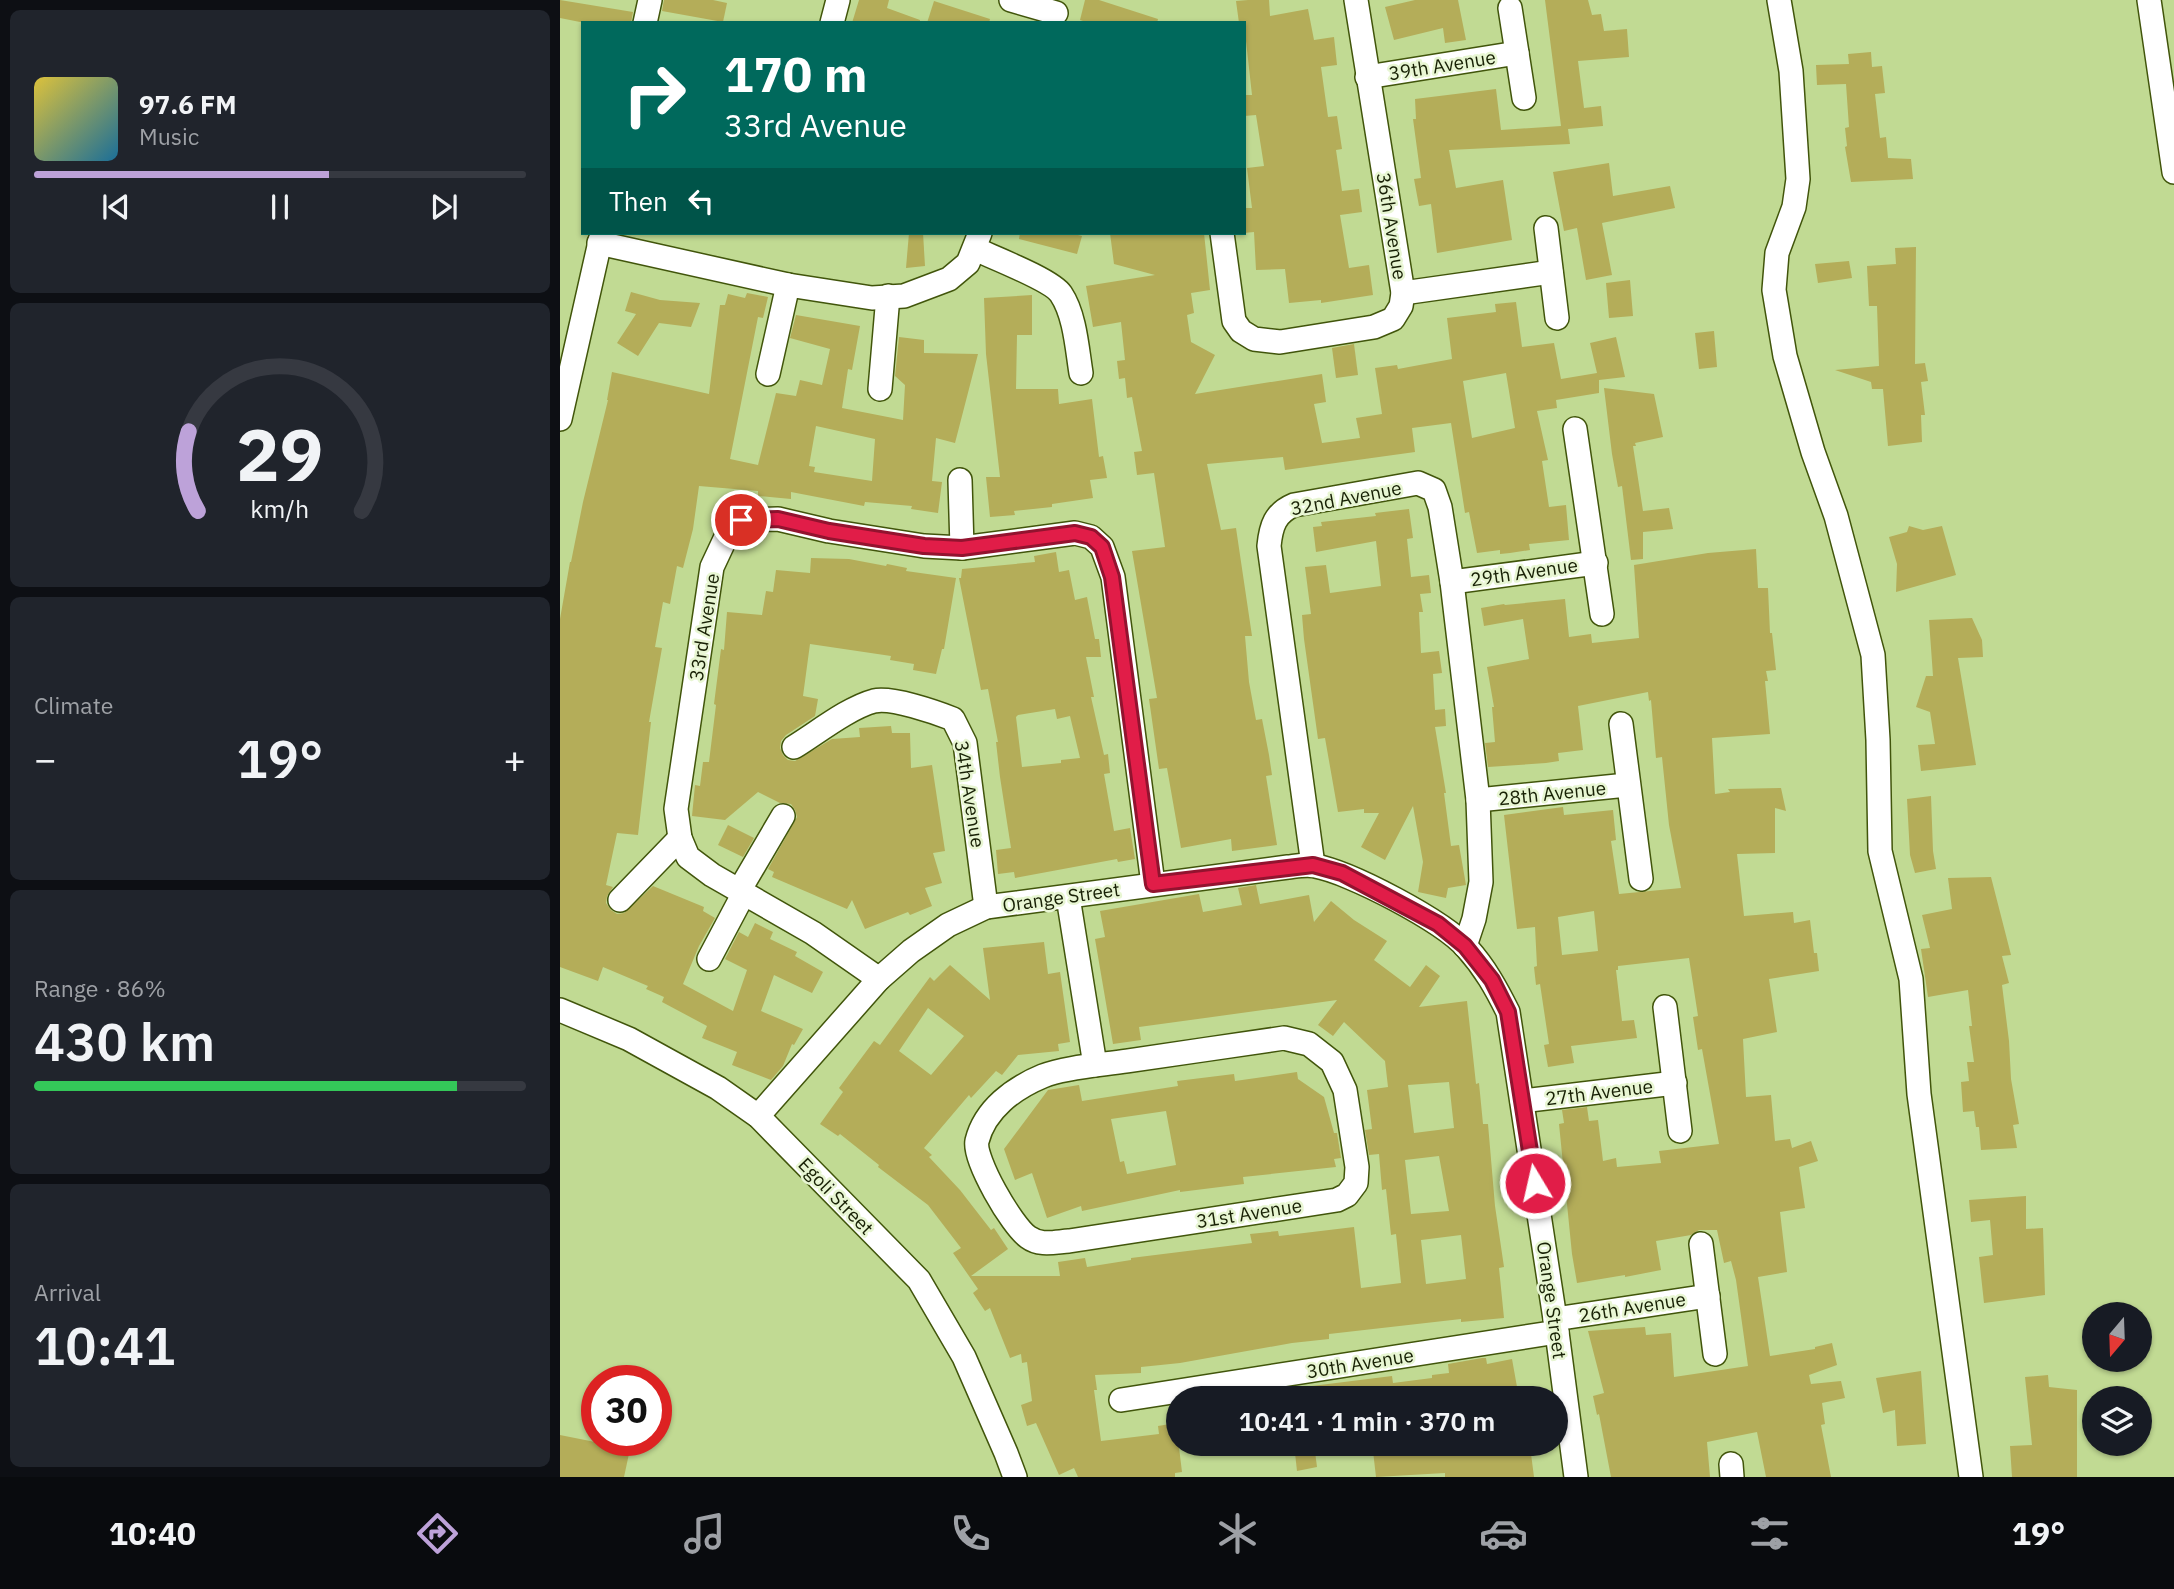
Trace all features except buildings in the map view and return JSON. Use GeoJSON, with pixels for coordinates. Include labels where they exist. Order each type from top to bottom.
{"type":"FeatureCollection","features":[{"type":"Feature","properties":{"kind":"street"},"geometry":{"type":"LineString","coordinates":[[645,21],[650,0]]}},
{"type":"Feature","properties":{"kind":"street"},"geometry":{"type":"LineString","coordinates":[[833,21],[838,0]]}},
{"type":"Feature","properties":{"kind":"street"},"geometry":{"type":"LineString","coordinates":[[1010,0],[1056,12]]}},
{"type":"Feature","properties":{"kind":"street","name":"36th Avenue"},"geometry":{"type":"LineString","coordinates":[[1222,235],[1234,320],[1241,331],[1254,339],[1280,342],[1374,327],[1393,319],[1401,306],[1404,293],[1356,0]]}},
{"type":"Feature","properties":{"kind":"street"},"geometry":{"type":"LineString","coordinates":[[1779,0],[1791,71],[1798,179],[1794,207],[1777,253],[1774,290],[1785,356],[1813,452],[1836,516],[1873,655],[1880,851],[1911,979],[1919,1094],[1971,1477]]}},
{"type":"Feature","properties":{"kind":"street"},"geometry":{"type":"LineString","coordinates":[[2149,0],[2174,172]]}},
{"type":"Feature","properties":{"kind":"street","name":"39th Avenue"},"geometry":{"type":"LineString","coordinates":[[1510,8],[1524,98]]}},
{"type":"Feature","properties":{"kind":"street","name":"39th Avenue"},"geometry":{"type":"LineString","coordinates":[[1367,77],[1517,53]]}},
{"type":"Feature","properties":{"kind":"street"},"geometry":{"type":"LineString","coordinates":[[1546,228],[1557,318]]}},
{"type":"Feature","properties":{"kind":"street"},"geometry":{"type":"LineString","coordinates":[[560,419],[601,238],[788,285],[872,298],[904,296],[949,279],[968,263],[977,241],[1061,292],[1072,322],[1081,373]]}},
{"type":"Feature","properties":{"kind":"street"},"geometry":{"type":"LineString","coordinates":[[1404,293],[1551,272]]}},
{"type":"Feature","properties":{"kind":"street"},"geometry":{"type":"LineString","coordinates":[[768,374],[788,285]]}},
{"type":"Feature","properties":{"kind":"street"},"geometry":{"type":"LineString","coordinates":[[880,388],[888,296]]}},
{"type":"Feature","properties":{"kind":"street","name":"29th Avenue"},"geometry":{"type":"LineString","coordinates":[[1575,429],[1602,614]]}},
{"type":"Feature","properties":{"kind":"street"},"geometry":{"type":"LineString","coordinates":[[960,480],[962,548]]}},
{"type":"Feature","properties":{"kind":"street","name":"32nd Avenue"},"geometry":{"type":"LineString","coordinates":[[1313,865],[1269,546],[1270,529],[1280,511],[1294,505],[1418,483],[1434,490],[1440,507],[1452,582],[1478,800],[1481,882],[1474,919],[1465,946]]}},
{"type":"Feature","properties":{"kind":"street","name":"33rd Avenue"},"geometry":{"type":"LineString","coordinates":[[879,979],[813,933],[712,876],[688,857],[680,838],[676,809],[712,568],[727,535],[741,520],[778,519],[829,531],[924,546],[962,548],[1075,533],[1091,537],[1102,547],[1112,577],[1153,884]]}},
{"type":"Feature","properties":{"kind":"street","name":"29th Avenue"},"geometry":{"type":"LineString","coordinates":[[1452,582],[1596,563]]}},
{"type":"Feature","properties":{"kind":"street","name":"34th Avenue"},"geometry":{"type":"LineString","coordinates":[[794,747],[859,707],[876,700],[925,708],[953,719],[965,743],[986,907]]}},
{"type":"Feature","properties":{"kind":"street","name":"28th Avenue"},"geometry":{"type":"LineString","coordinates":[[1621,724],[1641,878]]}},
{"type":"Feature","properties":{"kind":"street","name":"28th Avenue"},"geometry":{"type":"LineString","coordinates":[[1478,800],[1627,785]]}},
{"type":"Feature","properties":{"kind":"street"},"geometry":{"type":"LineString","coordinates":[[709,959],[741,892],[783,816]]}},
{"type":"Feature","properties":{"kind":"street"},"geometry":{"type":"LineString","coordinates":[[621,900],[680,838]]}},
{"type":"Feature","properties":{"kind":"street","name":"Orange Street"},"geometry":{"type":"LineString","coordinates":[[758,1116],[879,979],[911,951],[948,925],[986,907],[1313,865],[1342,873],[1438,924],[1465,946],[1492,980],[1508,1012],[1576,1477]]}},
{"type":"Feature","properties":{"kind":"street"},"geometry":{"type":"LineString","coordinates":[[1068,897],[1095,1065]]}},
{"type":"Feature","properties":{"kind":"street","name":"27th Avenue"},"geometry":{"type":"LineString","coordinates":[[1665,1007],[1680,1131]]}},
{"type":"Feature","properties":{"kind":"street","name":"Egoli Street"},"geometry":{"type":"LineString","coordinates":[[560,1010],[629,1039],[718,1088],[758,1116],[919,1280],[964,1357],[1015,1477]]}},
{"type":"Feature","properties":{"kind":"street","name":"31st Avenue"},"geometry":{"type":"LineString","coordinates":[[1284,1038],[1309,1044],[1332,1062],[1345,1090],[1357,1167],[1356,1183],[1347,1195],[1337,1200],[1069,1241],[1041,1243],[1026,1237],[1006,1211],[976,1153],[977,1140],[992,1110],[1007,1095],[1044,1076],[1095,1065],[1284,1038]]}},
{"type":"Feature","properties":{"kind":"street","name":"27th Avenue"},"geometry":{"type":"LineString","coordinates":[[1522,1101],[1675,1083]]}},
{"type":"Feature","properties":{"kind":"street","name":"26th Avenue"},"geometry":{"type":"LineString","coordinates":[[1701,1244],[1715,1354]]}},
{"type":"Feature","properties":{"kind":"street","name":"26th Avenue"},"geometry":{"type":"LineString","coordinates":[[1556,1326],[1708,1296]]}},
{"type":"Feature","properties":{"kind":"street","name":"30th Avenue"},"geometry":{"type":"LineString","coordinates":[[1121,1401],[1556,1326]]}},
{"type":"Feature","properties":{"kind":"route"},"geometry":{"type":"LineString","coordinates":[[741,520],[778,519],[829,531],[924,546],[962,548],[1075,533],[1091,537],[1102,547],[1112,577],[1153,884],[1313,865],[1342,873],[1438,924],[1465,946],[1492,980],[1508,1012],[1535,1183]]}}]}
